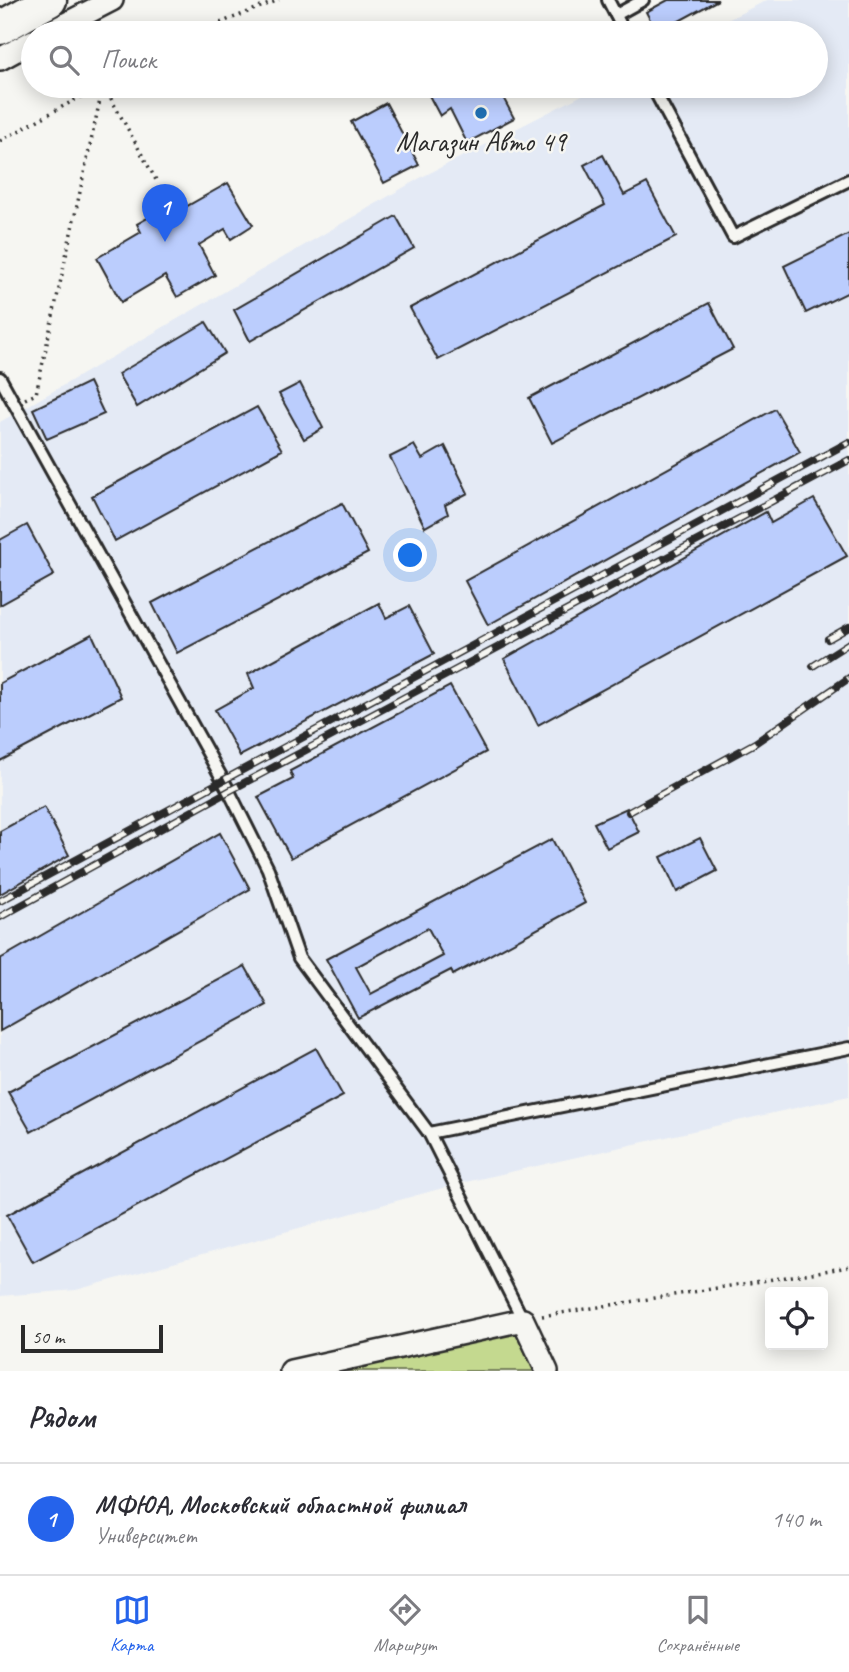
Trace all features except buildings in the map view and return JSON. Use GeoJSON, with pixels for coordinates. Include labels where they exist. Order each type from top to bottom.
{"type":"FeatureCollection","features":[{"type":"Feature","properties":{"kind":"main road"},"geometry":{"type":"LineString","coordinates":[[0,28],[50,0]]}},
{"type":"Feature","properties":{"kind":"street"},"geometry":{"type":"LineString","coordinates":[[71,21],[112,0]]}},
{"type":"Feature","properties":{"kind":"street"},"geometry":{"type":"LineString","coordinates":[[0,59],[21,48]]}},
{"type":"Feature","properties":{"kind":"street"},"geometry":{"type":"LineString","coordinates":[[291,1371],[523,1320],[547,1371]]}},
{"type":"Feature","properties":{"kind":"lane"},"geometry":{"type":"LineString","coordinates":[[608,0],[619,21]]}},
{"type":"Feature","properties":{"kind":"lane"},"geometry":{"type":"LineString","coordinates":[[616,15],[643,0]]}},
{"type":"Feature","properties":{"kind":"lane"},"geometry":{"type":"LineString","coordinates":[[658,98],[733,237],[849,180]]}},
{"type":"Feature","properties":{"kind":"lane"},"geometry":{"type":"LineString","coordinates":[[0,378],[229,791],[268,869],[299,958],[429,1133],[523,1320]]}},
{"type":"Feature","properties":{"kind":"lane"},"geometry":{"type":"LineString","coordinates":[[429,1133],[849,1048]]}},
{"type":"Feature","properties":{"kind":"path"},"geometry":{"type":"LineString","coordinates":[[225,21],[279,0]]}},
{"type":"Feature","properties":{"kind":"path"},"geometry":{"type":"LineString","coordinates":[[0,141],[80,98]]}},
{"type":"Feature","properties":{"kind":"path"},"geometry":{"type":"LineString","coordinates":[[16,405],[36,394],[99,98]]}},
{"type":"Feature","properties":{"kind":"path"},"geometry":{"type":"LineString","coordinates":[[109,98],[156,180]]}},
{"type":"Feature","properties":{"kind":"path"},"geometry":{"type":"LineString","coordinates":[[523,1320],[849,1267]]}},
{"type":"Feature","properties":{"kind":"shaded area"},"geometry":{"type":"Polygon","coordinates":[[[767,0],[849,0],[849,1096],[457,1184],[76,1290],[0,1296],[0,422],[420,178],[577,98],[828,98],[828,21],[726,21],[767,0]]]}},
{"type":"Feature","properties":{"kind":"green space"},"geometry":{"type":"Polygon","coordinates":[[[523,1320],[547,1371],[291,1371],[523,1320]]]}},
{"type":"Feature","properties":{"kind":"railway"},"geometry":{"type":"LineString","coordinates":[[0,901],[849,442]]}},
{"type":"Feature","properties":{"kind":"railway"},"geometry":{"type":"LineString","coordinates":[[0,917],[229,791],[849,460]]}},
{"type":"Feature","properties":{"kind":"railway"},"geometry":{"type":"LineString","coordinates":[[828,639],[849,627]]}},
{"type":"Feature","properties":{"kind":"railway"},"geometry":{"type":"LineString","coordinates":[[813,666],[849,643]]}},
{"type":"Feature","properties":{"kind":"railway"},"geometry":{"type":"LineString","coordinates":[[629,812],[755,743],[849,678]]}},
{"type":"Feature","properties":{"kind":"place","name":"Магазин Авто 49"},"geometry":{"type":"Point","coordinates":[481,113]}},
{"type":"Feature","properties":{"kind":"place","name":"МФЮА, Московский областной филиал"},"geometry":{"type":"Point","coordinates":[165,242]}}]}
